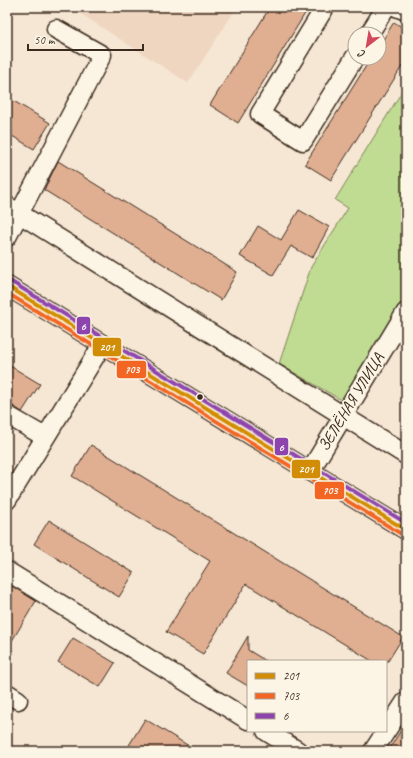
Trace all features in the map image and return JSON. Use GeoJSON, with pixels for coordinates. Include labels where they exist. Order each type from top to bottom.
{"type":"FeatureCollection","features":[{"type":"Feature","properties":{"kind":"street"},"geometry":{"type":"LineString","coordinates":[[325,7],[260,114],[303,141],[349,66]]}},
{"type":"Feature","properties":{"kind":"street"},"geometry":{"type":"LineString","coordinates":[[375,26],[386,7]]}},
{"type":"Feature","properties":{"kind":"street"},"geometry":{"type":"LineString","coordinates":[[396,7],[406,11]]}},
{"type":"Feature","properties":{"kind":"street"},"geometry":{"type":"LineString","coordinates":[[7,237],[14,210],[102,55],[56,29]]}},
{"type":"Feature","properties":{"kind":"street"},"geometry":{"type":"LineString","coordinates":[[14,210],[406,455]]}},
{"type":"Feature","properties":{"kind":"street"},"geometry":{"type":"LineString","coordinates":[[7,286],[406,530]]}},
{"type":"Feature","properties":{"kind":"street","name":"ЗЕЛЁНАЯ УЛИЦА"},"geometry":{"type":"LineString","coordinates":[[310,471],[406,312]]}},
{"type":"Feature","properties":{"kind":"street"},"geometry":{"type":"LineString","coordinates":[[7,500],[102,345]]}},
{"type":"Feature","properties":{"kind":"street"},"geometry":{"type":"LineString","coordinates":[[7,415],[45,437]]}},
{"type":"Feature","properties":{"kind":"street"},"geometry":{"type":"LineString","coordinates":[[7,571],[247,719]]}},
{"type":"Feature","properties":{"kind":"street"},"geometry":{"type":"LineString","coordinates":[[387,730],[406,702]]}},
{"type":"Feature","properties":{"kind":"street"},"geometry":{"type":"LineString","coordinates":[[268,732],[298,751]]}},
{"type":"Feature","properties":{"kind":"street"},"geometry":{"type":"LineString","coordinates":[[373,751],[386,732]]}},
{"type":"Feature","properties":{"kind":"shaded area"},"geometry":{"type":"Polygon","coordinates":[[[70,7],[237,7],[188,83],[70,7]]]}},
{"type":"Feature","properties":{"kind":"green space"},"geometry":{"type":"Polygon","coordinates":[[[406,85],[406,299],[343,401],[279,364],[311,267],[348,208],[335,200],[406,85]]]}},
{"type":"Feature","properties":{"kind":"building"},"geometry":{"type":"Polygon","coordinates":[[[270,7],[309,7],[238,123],[210,105],[270,7]]]}},
{"type":"Feature","properties":{"kind":"building"},"geometry":{"type":"Polygon","coordinates":[[[394,22],[406,30],[406,60],[331,180],[305,164],[366,66],[387,66],[387,33],[394,22]]]}},
{"type":"Feature","properties":{"kind":"building"},"geometry":{"type":"Polygon","coordinates":[[[7,97],[50,123],[34,149],[7,133],[7,97]]]}},
{"type":"Feature","properties":{"kind":"building"},"geometry":{"type":"Polygon","coordinates":[[[58,161],[237,272],[221,300],[44,190],[58,161]]]}},
{"type":"Feature","properties":{"kind":"building"},"geometry":{"type":"Polygon","coordinates":[[[299,210],[329,227],[312,258],[291,246],[273,275],[240,256],[258,226],[281,240],[299,210]]]}},
{"type":"Feature","properties":{"kind":"building"},"geometry":{"type":"Polygon","coordinates":[[[7,364],[40,384],[22,412],[7,402],[7,364]]]}},
{"type":"Feature","properties":{"kind":"building"},"geometry":{"type":"Polygon","coordinates":[[[91,445],[403,637],[388,661],[370,660],[246,584],[203,654],[166,632],[210,561],[72,476],[91,445]]]}},
{"type":"Feature","properties":{"kind":"building"},"geometry":{"type":"Polygon","coordinates":[[[49,520],[134,573],[119,597],[34,544],[49,520]]]}},
{"type":"Feature","properties":{"kind":"building"},"geometry":{"type":"Polygon","coordinates":[[[7,583],[36,601],[7,649],[7,583]]]}},
{"type":"Feature","properties":{"kind":"building"},"geometry":{"type":"Polygon","coordinates":[[[248,636],[248,650],[264,660],[247,660],[247,685],[226,673],[248,636]]]}},
{"type":"Feature","properties":{"kind":"building"},"geometry":{"type":"Polygon","coordinates":[[[73,638],[115,663],[100,687],[58,662],[73,638]]]}},
{"type":"Feature","properties":{"kind":"building"},"geometry":{"type":"Polygon","coordinates":[[[145,719],[197,751],[135,751],[128,747],[145,719]]]}},
{"type":"Feature","properties":{"kind":"building"},"geometry":{"type":"Polygon","coordinates":[[[406,722],[406,751],[388,751],[406,722]]]}},
{"type":"Feature","properties":{"kind":"transit line","name":"6"},"geometry":{"type":"LineString","coordinates":[[10,281],[406,523]]}},
{"type":"Feature","properties":{"kind":"transit line","name":"201"},"geometry":{"type":"LineString","coordinates":[[7,286],[406,530]]}},
{"type":"Feature","properties":{"kind":"transit line","name":"703"},"geometry":{"type":"LineString","coordinates":[[7,293],[403,535]]}}]}
